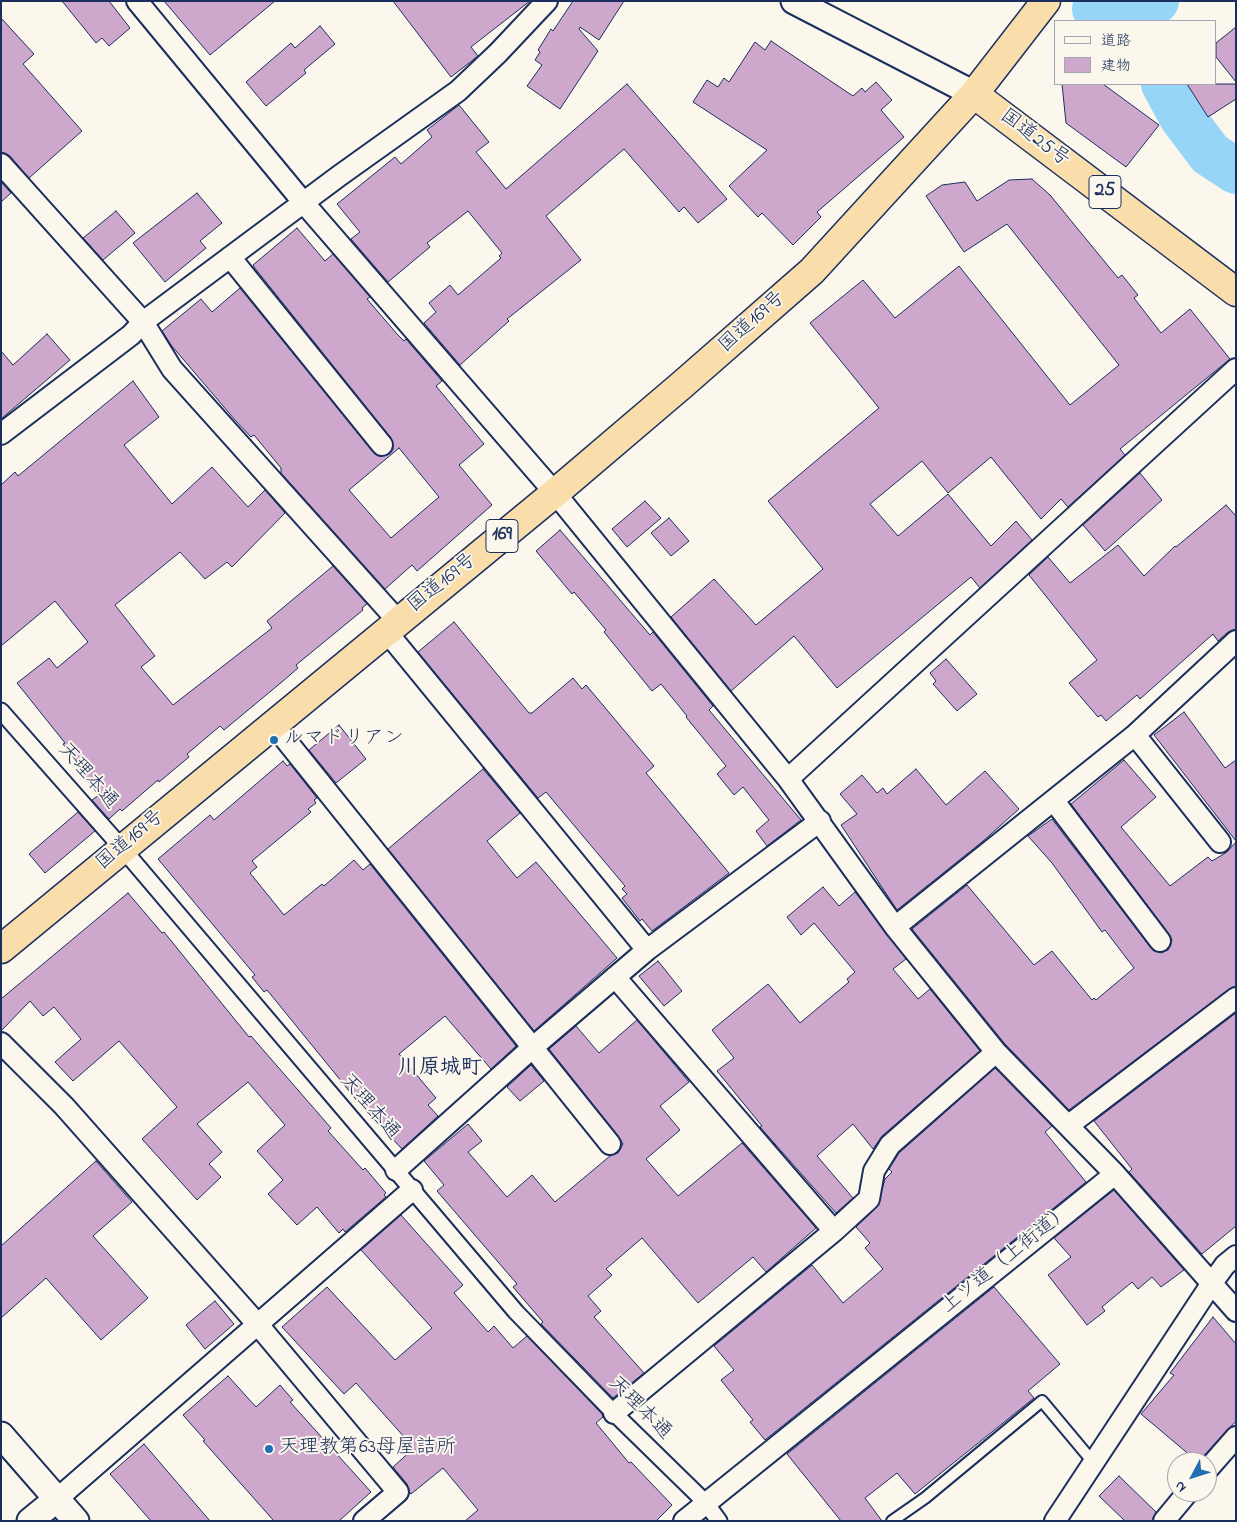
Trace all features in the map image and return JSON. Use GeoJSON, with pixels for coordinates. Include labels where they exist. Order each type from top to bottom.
{"type":"FeatureCollection","features":[{"type":"Feature","properties":{"kind":"highway"},"geometry":{"type":"LineString","coordinates":[[974,94],[1046,1]]}},
{"type":"Feature","properties":{"kind":"highway","name":"国道25号"},"geometry":{"type":"LineString","coordinates":[[974,94],[1236,292]]}},
{"type":"Feature","properties":{"kind":"highway","name":"国道169号"},"geometry":{"type":"LineString","coordinates":[[1,948],[555,493],[683,384],[812,270],[974,94]]}},
{"type":"Feature","properties":{"kind":"street"},"geometry":{"type":"LineString","coordinates":[[137,1],[303,202],[555,493],[788,779],[895,927],[996,1052],[1115,1174],[1236,1311]]}},
{"type":"Feature","properties":{"kind":"street"},"geometry":{"type":"LineString","coordinates":[[1,434],[132,335],[143,322],[303,202],[458,92],[547,1]]}},
{"type":"Feature","properties":{"kind":"street"},"geometry":{"type":"LineString","coordinates":[[794,1],[974,94]]}},
{"type":"Feature","properties":{"kind":"street"},"geometry":{"type":"LineString","coordinates":[[1,164],[143,322],[172,369],[392,626],[647,950]]}},
{"type":"Feature","properties":{"kind":"street"},"geometry":{"type":"LineString","coordinates":[[230,257],[382,445]]}},
{"type":"Feature","properties":{"kind":"street"},"geometry":{"type":"LineString","coordinates":[[788,779],[1236,369]]}},
{"type":"Feature","properties":{"kind":"street"},"geometry":{"type":"LineString","coordinates":[[895,927],[1135,735],[1236,641]]}},
{"type":"Feature","properties":{"kind":"street","name":"天理本通"},"geometry":{"type":"LineString","coordinates":[[1,711],[122,848],[516,1312],[614,1413],[705,1502],[719,1521]]}},
{"type":"Feature","properties":{"kind":"street"},"geometry":{"type":"LineString","coordinates":[[273,724],[610,1144]]}},
{"type":"Feature","properties":{"kind":"street"},"geometry":{"type":"LineString","coordinates":[[1135,735],[1220,842]]}},
{"type":"Feature","properties":{"kind":"street"},"geometry":{"type":"LineString","coordinates":[[1054,801],[1160,941]]}},
{"type":"Feature","properties":{"kind":"street"},"geometry":{"type":"LineString","coordinates":[[396,1170],[532,1048],[647,950],[820,821]]}},
{"type":"Feature","properties":{"kind":"street"},"geometry":{"type":"LineString","coordinates":[[615,977],[834,1231]]}},
{"type":"Feature","properties":{"kind":"street"},"geometry":{"type":"LineString","coordinates":[[1069,1125],[1236,998]]}},
{"type":"Feature","properties":{"kind":"street"},"geometry":{"type":"LineString","coordinates":[[1,1043],[64,1106],[259,1326],[398,1492],[364,1521]]}},
{"type":"Feature","properties":{"kind":"street"},"geometry":{"type":"LineString","coordinates":[[614,1413],[834,1231],[869,1199],[874,1171],[890,1145],[996,1052]]}},
{"type":"Feature","properties":{"kind":"street","name":"上ツ道（上街道）"},"geometry":{"type":"LineString","coordinates":[[684,1521],[705,1502],[1115,1174]]}},
{"type":"Feature","properties":{"kind":"street"},"geometry":{"type":"LineString","coordinates":[[30,1521],[259,1326],[412,1190]]}},
{"type":"Feature","properties":{"kind":"street"},"geometry":{"type":"LineString","coordinates":[[1056,1521],[1212,1283],[1225,1265],[1236,1256]]}},
{"type":"Feature","properties":{"kind":"street"},"geometry":{"type":"LineString","coordinates":[[1,1435],[76,1521]]}},
{"type":"Feature","properties":{"kind":"street"},"geometry":{"type":"LineString","coordinates":[[1217,1459],[1236,1437]]}},
{"type":"Feature","properties":{"kind":"street"},"geometry":{"type":"LineString","coordinates":[[1164,1521],[1180,1502]]}},
{"type":"Feature","properties":{"kind":"lane"},"geometry":{"type":"LineString","coordinates":[[892,1521],[925,1498],[1042,1401],[1093,1462]]}},
{"type":"Feature","properties":{"kind":"building"},"geometry":{"type":"Polygon","coordinates":[[[62,1],[109,1],[130,28],[109,46],[102,38],[96,43],[62,1]]]}},
{"type":"Feature","properties":{"kind":"building"},"geometry":{"type":"Polygon","coordinates":[[[164,1],[275,1],[210,55],[164,1]]]}},
{"type":"Feature","properties":{"kind":"building"},"geometry":{"type":"Polygon","coordinates":[[[393,1],[530,1],[471,47],[478,56],[451,77],[393,1]]]}},
{"type":"Feature","properties":{"kind":"building"},"geometry":{"type":"Polygon","coordinates":[[[573,1],[624,1],[599,40],[580,27],[579,29],[598,51],[560,109],[527,86],[542,65],[535,60],[540,52],[538,50],[551,29],[553,31],[573,1]]]}},
{"type":"Feature","properties":{"kind":"building"},"geometry":{"type":"Polygon","coordinates":[[[1,18],[34,54],[23,64],[82,131],[29,178],[10,156],[1,152],[1,18]]]}},
{"type":"Feature","properties":{"kind":"building"},"geometry":{"type":"Polygon","coordinates":[[[320,26],[335,44],[304,70],[306,73],[266,106],[246,82],[291,43],[295,48],[320,26]]]}},
{"type":"Feature","properties":{"kind":"building"},"geometry":{"type":"Polygon","coordinates":[[[1236,27],[1236,82],[1217,58],[1217,42],[1236,27]]]}},
{"type":"Feature","properties":{"kind":"building"},"geometry":{"type":"Polygon","coordinates":[[[771,41],[853,96],[862,88],[865,92],[876,82],[892,100],[881,110],[904,137],[817,212],[821,217],[793,245],[762,213],[758,217],[729,186],[767,150],[693,102],[707,80],[718,87],[724,78],[729,82],[755,42],[765,50],[771,41]]]}},
{"type":"Feature","properties":{"kind":"building"},"geometry":{"type":"Polygon","coordinates":[[[627,84],[727,199],[698,223],[684,207],[679,212],[624,149],[546,216],[581,260],[507,319],[509,321],[460,365],[424,323],[436,312],[429,303],[450,285],[458,295],[501,258],[499,256],[502,253],[468,211],[427,243],[430,247],[388,282],[351,239],[360,232],[337,204],[395,157],[401,164],[432,137],[427,130],[459,105],[489,142],[476,152],[506,189],[627,84]]]}},
{"type":"Feature","properties":{"kind":"building"},"geometry":{"type":"Polygon","coordinates":[[[1236,84],[1236,99],[1208,117],[1188,85],[1236,84]]]}},
{"type":"Feature","properties":{"kind":"building"},"geometry":{"type":"Polygon","coordinates":[[[1062,85],[1104,85],[1159,125],[1126,167],[1066,123],[1062,85]]]}},
{"type":"Feature","properties":{"kind":"building"},"geometry":{"type":"Polygon","coordinates":[[[1032,179],[1050,195],[1118,278],[1122,275],[1138,295],[1134,298],[1161,333],[1190,309],[1230,359],[1120,449],[1125,455],[1068,507],[1061,499],[1041,519],[991,457],[948,493],[922,461],[870,504],[898,536],[948,494],[991,546],[1016,521],[1032,540],[980,588],[971,577],[837,688],[794,636],[731,691],[671,617],[714,579],[756,625],[823,569],[768,501],[879,408],[810,323],[863,280],[895,318],[959,266],[1070,405],[1119,365],[1007,224],[964,252],[926,196],[942,185],[965,182],[977,201],[1009,180],[1032,179]]]}},
{"type":"Feature","properties":{"kind":"building"},"geometry":{"type":"Polygon","coordinates":[[[1,182],[11,193],[1,202],[1,182]]]}},
{"type":"Feature","properties":{"kind":"building"},"geometry":{"type":"Polygon","coordinates":[[[197,193],[222,223],[200,241],[206,248],[165,282],[133,243],[197,193]]]}},
{"type":"Feature","properties":{"kind":"building"},"geometry":{"type":"Polygon","coordinates":[[[116,211],[135,233],[103,260],[83,238],[116,211]]]}},
{"type":"Feature","properties":{"kind":"building"},"geometry":{"type":"Polygon","coordinates":[[[297,228],[325,261],[333,254],[370,297],[367,299],[397,334],[404,341],[406,339],[442,381],[436,386],[484,444],[459,465],[492,505],[417,571],[412,565],[385,589],[281,473],[281,468],[254,435],[251,437],[235,420],[171,345],[162,331],[201,299],[212,312],[240,288],[373,452],[378,456],[389,454],[393,449],[391,438],[253,265],[297,228]],[[399,448],[349,490],[391,538],[439,497],[399,448]]]}},
{"type":"Feature","properties":{"kind":"building"},"geometry":{"type":"Polygon","coordinates":[[[47,334],[70,360],[1,419],[1,351],[13,365],[47,334]]]}},
{"type":"Feature","properties":{"kind":"building"},"geometry":{"type":"Polygon","coordinates":[[[133,381],[159,417],[124,445],[172,504],[212,467],[248,507],[265,490],[285,513],[232,567],[227,562],[205,579],[180,552],[115,605],[155,656],[141,667],[173,705],[272,628],[267,621],[333,566],[367,604],[362,608],[363,610],[296,665],[298,668],[283,681],[224,730],[220,726],[187,754],[189,757],[159,782],[158,780],[122,811],[120,809],[109,819],[92,800],[99,795],[74,765],[77,762],[63,744],[65,743],[17,683],[49,658],[57,668],[88,642],[55,601],[1,646],[1,485],[15,472],[18,476],[133,381]]]}},
{"type":"Feature","properties":{"kind":"building"},"geometry":{"type":"Polygon","coordinates":[[[1140,473],[1162,500],[1105,551],[1083,525],[1140,473]]]}},
{"type":"Feature","properties":{"kind":"building"},"geometry":{"type":"Polygon","coordinates":[[[645,501],[661,518],[627,547],[612,529],[645,501]]]}},
{"type":"Feature","properties":{"kind":"building"},"geometry":{"type":"Polygon","coordinates":[[[1226,505],[1236,516],[1236,629],[1228,632],[1218,641],[1213,634],[1140,699],[1137,695],[1106,721],[1101,715],[1098,717],[1069,683],[1097,660],[1029,575],[1048,557],[1070,583],[1118,545],[1144,576],[1175,546],[1226,505]]]}},
{"type":"Feature","properties":{"kind":"building"},"geometry":{"type":"Polygon","coordinates":[[[669,518],[689,541],[671,556],[651,533],[669,518]]]}},
{"type":"Feature","properties":{"kind":"building"},"geometry":{"type":"Polygon","coordinates":[[[560,530],[650,635],[653,632],[713,706],[709,710],[801,820],[767,846],[756,831],[769,820],[743,787],[734,795],[717,774],[726,766],[687,716],[661,684],[652,691],[604,632],[606,630],[574,592],[572,594],[536,551],[560,530]]]}},
{"type":"Feature","properties":{"kind":"building"},"geometry":{"type":"Polygon","coordinates":[[[454,622],[529,713],[532,713],[573,678],[582,689],[586,685],[654,766],[646,773],[729,873],[652,931],[642,919],[640,921],[622,898],[627,894],[622,889],[625,886],[546,792],[538,798],[418,652],[454,622]]]}},
{"type":"Feature","properties":{"kind":"building"},"geometry":{"type":"Polygon","coordinates":[[[946,659],[977,694],[957,711],[933,684],[936,681],[930,673],[946,659]]]}},
{"type":"Feature","properties":{"kind":"building"},"geometry":{"type":"Polygon","coordinates":[[[1184,712],[1225,768],[1236,760],[1236,841],[1154,735],[1184,712]]]}},
{"type":"Feature","properties":{"kind":"building"},"geometry":{"type":"Polygon","coordinates":[[[339,725],[366,759],[336,783],[309,750],[339,725]]]}},
{"type":"Feature","properties":{"kind":"building"},"geometry":{"type":"Polygon","coordinates":[[[1124,760],[1156,797],[1121,827],[1170,886],[1208,857],[1212,861],[1227,852],[1236,842],[1236,986],[1229,989],[1069,1110],[1005,1044],[912,929],[967,885],[1034,965],[1052,951],[1092,1000],[1094,998],[1096,1000],[1134,968],[1105,930],[1102,932],[1052,863],[1028,836],[1052,819],[1151,948],[1161,953],[1168,950],[1172,940],[1169,934],[1071,804],[1124,760]]]}},
{"type":"Feature","properties":{"kind":"building"},"geometry":{"type":"Polygon","coordinates":[[[283,761],[287,766],[290,764],[317,798],[314,800],[316,803],[308,809],[311,812],[252,861],[257,867],[250,873],[284,915],[322,884],[324,886],[354,860],[363,870],[370,864],[516,1046],[491,1069],[445,1016],[399,1054],[436,1098],[428,1105],[438,1116],[402,1149],[359,1103],[267,990],[264,992],[252,977],[255,975],[158,859],[210,815],[214,820],[283,761]]]}},
{"type":"Feature","properties":{"kind":"building"},"geometry":{"type":"Polygon","coordinates":[[[483,769],[520,813],[487,841],[517,878],[536,862],[617,958],[534,1031],[388,849],[483,769]]]}},
{"type":"Feature","properties":{"kind":"building"},"geometry":{"type":"Polygon","coordinates":[[[916,769],[946,805],[985,771],[1019,809],[982,842],[897,910],[841,825],[857,814],[840,794],[862,775],[877,793],[883,788],[887,794],[916,769]]]}},
{"type":"Feature","properties":{"kind":"building"},"geometry":{"type":"Polygon","coordinates":[[[78,812],[95,831],[45,873],[29,854],[78,812]]]}},
{"type":"Feature","properties":{"kind":"building"},"geometry":{"type":"Polygon","coordinates":[[[823,887],[839,906],[855,892],[906,959],[893,969],[918,999],[930,989],[980,1051],[882,1136],[873,1149],[853,1124],[817,1156],[853,1198],[836,1213],[760,1127],[762,1126],[717,1071],[734,1058],[712,1030],[768,984],[800,1023],[849,982],[847,979],[855,972],[814,923],[801,935],[787,917],[823,887]]]}},
{"type":"Feature","properties":{"kind":"building"},"geometry":{"type":"Polygon","coordinates":[[[128,893],[162,933],[164,932],[249,1037],[251,1036],[331,1128],[328,1131],[363,1170],[365,1168],[386,1193],[384,1195],[386,1197],[345,1232],[343,1229],[339,1233],[317,1207],[297,1225],[268,1194],[283,1180],[257,1151],[285,1125],[248,1082],[197,1124],[222,1152],[209,1164],[221,1177],[197,1200],[142,1139],[177,1107],[119,1041],[73,1081],[55,1062],[81,1039],[54,1007],[43,1016],[30,1001],[1,1031],[1,999],[128,893]]]}},
{"type":"Feature","properties":{"kind":"building"},"geometry":{"type":"Polygon","coordinates":[[[658,961],[682,991],[664,1006],[639,976],[658,961]]]}},
{"type":"Feature","properties":{"kind":"building"},"geometry":{"type":"Polygon","coordinates":[[[1236,1013],[1236,1226],[1202,1254],[1129,1172],[1132,1169],[1094,1121],[1236,1013]]]}},
{"type":"Feature","properties":{"kind":"building"},"geometry":{"type":"Polygon","coordinates":[[[637,1020],[689,1082],[660,1106],[680,1130],[646,1159],[678,1196],[742,1143],[816,1228],[766,1272],[753,1257],[698,1303],[642,1238],[606,1269],[612,1275],[588,1296],[601,1311],[594,1317],[644,1373],[613,1398],[541,1324],[543,1322],[513,1287],[517,1284],[437,1191],[444,1185],[424,1161],[468,1124],[482,1141],[468,1152],[507,1197],[532,1175],[555,1202],[610,1156],[618,1153],[623,1144],[549,1049],[576,1026],[599,1053],[637,1020]]]}},
{"type":"Feature","properties":{"kind":"building"},"geometry":{"type":"Polygon","coordinates":[[[531,1065],[544,1081],[520,1101],[507,1087],[531,1065]]]}},
{"type":"Feature","properties":{"kind":"building"},"geometry":{"type":"Polygon","coordinates":[[[995,1068],[1052,1126],[1045,1132],[1086,1182],[765,1440],[750,1422],[753,1420],[721,1380],[734,1370],[714,1346],[812,1265],[843,1303],[883,1269],[865,1248],[870,1243],[856,1227],[877,1207],[885,1179],[892,1172],[889,1169],[899,1153],[995,1068]]]}},
{"type":"Feature","properties":{"kind":"building"},"geometry":{"type":"Polygon","coordinates":[[[96,1161],[132,1202],[93,1236],[148,1298],[101,1340],[46,1278],[1,1318],[1,1246],[96,1161]]]}},
{"type":"Feature","properties":{"kind":"building"},"geometry":{"type":"Polygon","coordinates":[[[1114,1190],[1184,1270],[1161,1287],[1152,1277],[1138,1289],[1132,1282],[1102,1307],[1105,1311],[1087,1325],[1048,1275],[1071,1257],[1054,1238],[1114,1190]]]}},
{"type":"Feature","properties":{"kind":"building"},"geometry":{"type":"Polygon","coordinates":[[[401,1215],[463,1285],[454,1293],[488,1332],[494,1326],[513,1348],[527,1336],[602,1414],[603,1417],[596,1423],[629,1463],[631,1462],[672,1505],[656,1521],[465,1521],[478,1510],[443,1468],[410,1493],[407,1484],[393,1467],[414,1448],[356,1383],[344,1394],[282,1327],[327,1287],[395,1360],[432,1328],[361,1250],[401,1215]]]}},
{"type":"Feature","properties":{"kind":"building"},"geometry":{"type":"Polygon","coordinates":[[[994,1287],[1060,1364],[1028,1391],[1034,1398],[915,1494],[897,1473],[865,1498],[882,1521],[841,1521],[787,1454],[994,1287]]]}},
{"type":"Feature","properties":{"kind":"building"},"geometry":{"type":"Polygon","coordinates":[[[215,1301],[234,1324],[205,1349],[186,1325],[215,1301]]]}},
{"type":"Feature","properties":{"kind":"building"},"geometry":{"type":"Polygon","coordinates":[[[1213,1317],[1236,1344],[1236,1421],[1207,1452],[1186,1452],[1141,1414],[1174,1375],[1170,1373],[1213,1317]]]}},
{"type":"Feature","properties":{"kind":"building","name":"天理教第63母屋詰所"},"geometry":{"type":"Polygon","coordinates":[[[228,1376],[256,1407],[280,1385],[293,1400],[290,1402],[371,1492],[339,1521],[274,1521],[203,1441],[205,1440],[183,1415],[228,1376]]]}},
{"type":"Feature","properties":{"kind":"building"},"geometry":{"type":"Polygon","coordinates":[[[144,1444],[210,1521],[151,1521],[110,1474],[144,1444]]]}},
{"type":"Feature","properties":{"kind":"building"},"geometry":{"type":"Polygon","coordinates":[[[1119,1476],[1156,1512],[1152,1521],[1125,1521],[1099,1496],[1119,1476]]]}},
{"type":"Feature","properties":{"kind":"waterway"},"geometry":{"type":"LineString","coordinates":[[1095,9],[1124,10],[1148,5],[1156,1]]}},
{"type":"Feature","properties":{"kind":"waterway"},"geometry":{"type":"LineString","coordinates":[[1165,85],[1182,117],[1210,154],[1236,171]]}},
{"type":"Feature","properties":{"kind":"place","name":"ルマドリアン"},"geometry":{"type":"Point","coordinates":[274,740]}},
{"type":"Feature","properties":{"kind":"place","name":"天理教第63母屋詰所"},"geometry":{"type":"Point","coordinates":[269,1449]}},
{"type":"Feature","properties":{"kind":"district","name":"川原城町"},"geometry":{"type":"Point","coordinates":[440,1070]}}]}
